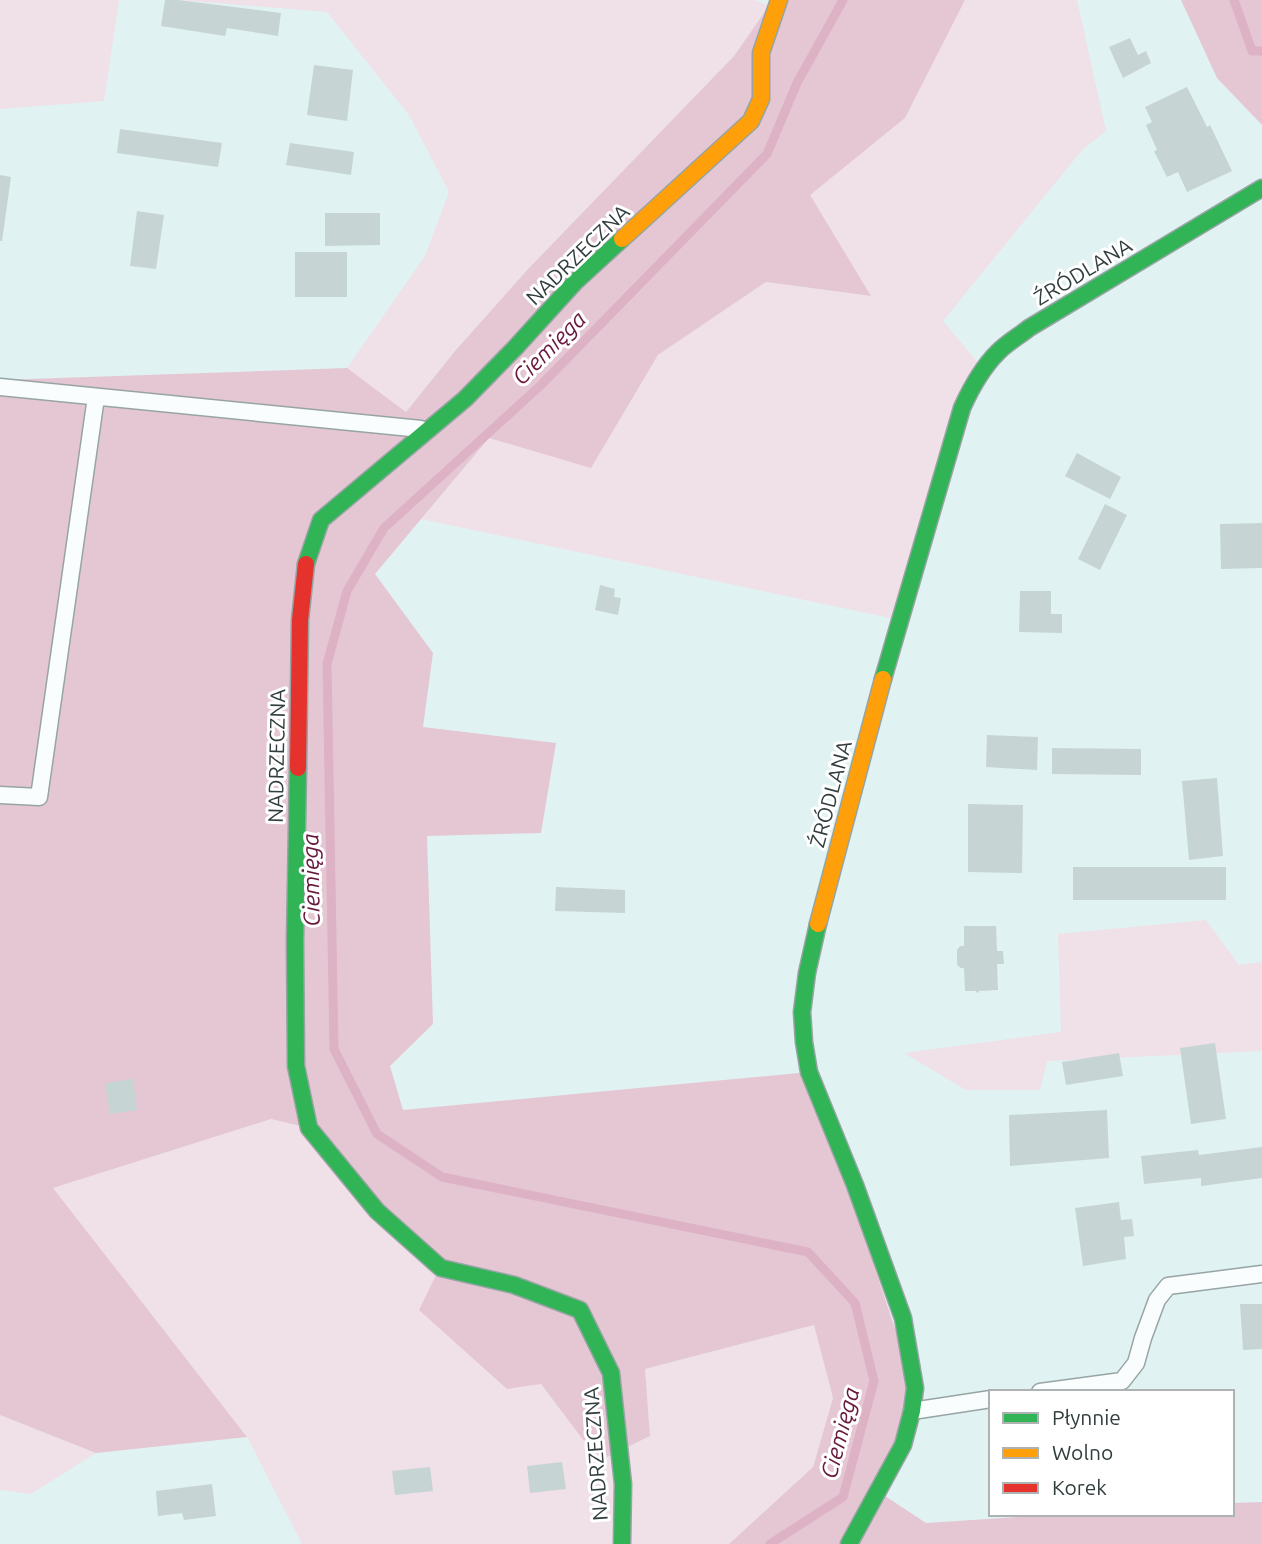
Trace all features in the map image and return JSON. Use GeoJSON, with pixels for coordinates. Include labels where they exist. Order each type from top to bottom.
{"type":"FeatureCollection","features":[{"type":"Feature","properties":{"kind":"street","name":"NADRZECZNA"},"geometry":{"type":"LineString","coordinates":[[622,1544],[623,1484],[611,1373],[580,1310],[514,1284],[441,1268],[377,1211],[309,1128],[296,1066],[295,941],[300,620],[306,563],[321,520],[465,399],[575,282],[751,121],[761,99],[761,53],[779,0]]}},
{"type":"Feature","properties":{"kind":"street","name":"ŹRÓDLANA"},"geometry":{"type":"LineString","coordinates":[[849,1544],[903,1446],[915,1388],[903,1318],[855,1185],[809,1072],[802,1012],[814,940],[886,669],[962,408],[972,387],[994,356],[1029,328],[1262,188]]}},
{"type":"Feature","properties":{"kind":"lane"},"geometry":{"type":"LineString","coordinates":[[0,387],[427,430]]}},
{"type":"Feature","properties":{"kind":"lane"},"geometry":{"type":"LineString","coordinates":[[0,795],[39,797],[96,397]]}},
{"type":"Feature","properties":{"kind":"lane"},"geometry":{"type":"LineString","coordinates":[[1055,1390],[1122,1381],[1136,1363],[1157,1300],[1168,1286],[1262,1274]]}},
{"type":"Feature","properties":{"kind":"lane"},"geometry":{"type":"LineString","coordinates":[[912,1411],[989,1399]]}},
{"type":"Feature","properties":{"kind":"shaded area"},"geometry":{"type":"Polygon","coordinates":[[[0,0],[119,0],[104,101],[0,109],[0,0]]]}},
{"type":"Feature","properties":{"kind":"shaded area"},"geometry":{"type":"Polygon","coordinates":[[[178,0],[755,0],[769,6],[734,56],[529,268],[455,351],[406,412],[347,368],[425,256],[449,192],[409,115],[327,12],[178,0]]]}},
{"type":"Feature","properties":{"kind":"shaded area"},"geometry":{"type":"Polygon","coordinates":[[[773,0],[965,0],[905,118],[810,195],[871,296],[766,282],[658,355],[591,468],[489,438],[375,574],[433,653],[423,727],[556,743],[541,833],[427,836],[433,1024],[390,1066],[403,1110],[809,1072],[915,1388],[879,1492],[926,1523],[1033,1516],[1234,1516],[1234,1503],[1262,1502],[1262,1544],[729,1544],[813,1467],[833,1398],[814,1325],[645,1369],[650,1436],[599,1461],[541,1384],[507,1389],[419,1310],[440,1267],[309,1128],[271,1119],[53,1188],[247,1437],[96,1453],[0,1415],[0,380],[347,368],[406,412],[455,351],[529,268],[734,56],[773,0]]]}},
{"type":"Feature","properties":{"kind":"shaded area"},"geometry":{"type":"Polygon","coordinates":[[[965,0],[1077,0],[1106,131],[1082,150],[943,321],[984,370],[900,620],[421,519],[489,438],[591,467],[658,355],[766,282],[871,296],[809,195],[905,118],[965,0]]]}},
{"type":"Feature","properties":{"kind":"shaded area"},"geometry":{"type":"Polygon","coordinates":[[[1181,0],[1262,0],[1262,125],[1217,78],[1181,0]]]}},
{"type":"Feature","properties":{"kind":"shaded area"},"geometry":{"type":"Polygon","coordinates":[[[1206,920],[1239,965],[1262,962],[1262,1051],[1047,1061],[1040,1090],[966,1090],[904,1053],[1061,1032],[1058,934],[1206,920]]]}},
{"type":"Feature","properties":{"kind":"shaded area"},"geometry":{"type":"Polygon","coordinates":[[[271,1119],[309,1128],[541,1384],[599,1461],[650,1436],[645,1369],[814,1325],[833,1398],[813,1467],[729,1544],[302,1544],[247,1437],[52,1188],[271,1119]]]}},
{"type":"Feature","properties":{"kind":"shaded area"},"geometry":{"type":"Polygon","coordinates":[[[0,1415],[96,1453],[31,1494],[0,1490],[0,1415]]]}},
{"type":"Feature","properties":{"kind":"building"},"geometry":{"type":"Polygon","coordinates":[[[165,0],[281,13],[278,36],[227,28],[225,36],[161,26],[165,0]]]}},
{"type":"Feature","properties":{"kind":"building"},"geometry":{"type":"Polygon","coordinates":[[[1130,38],[1138,55],[1146,51],[1151,63],[1123,78],[1109,47],[1130,38]]]}},
{"type":"Feature","properties":{"kind":"building"},"geometry":{"type":"Polygon","coordinates":[[[314,65],[353,70],[347,121],[307,115],[314,65]]]}},
{"type":"Feature","properties":{"kind":"building"},"geometry":{"type":"Polygon","coordinates":[[[1187,87],[1207,127],[1210,125],[1232,171],[1187,192],[1178,172],[1167,177],[1154,151],[1157,150],[1146,125],[1152,122],[1145,107],[1187,87]]]}},
{"type":"Feature","properties":{"kind":"building"},"geometry":{"type":"Polygon","coordinates":[[[120,129],[222,143],[218,167],[117,153],[120,129]]]}},
{"type":"Feature","properties":{"kind":"building"},"geometry":{"type":"Polygon","coordinates":[[[290,143],[354,152],[351,175],[286,165],[290,143]]]}},
{"type":"Feature","properties":{"kind":"building"},"geometry":{"type":"Polygon","coordinates":[[[0,175],[11,177],[2,241],[0,241],[0,175]]]}},
{"type":"Feature","properties":{"kind":"building"},"geometry":{"type":"Polygon","coordinates":[[[137,211],[164,215],[156,269],[130,266],[137,211]]]}},
{"type":"Feature","properties":{"kind":"building"},"geometry":{"type":"Polygon","coordinates":[[[325,213],[380,213],[380,245],[325,246],[325,213]]]}},
{"type":"Feature","properties":{"kind":"building"},"geometry":{"type":"Polygon","coordinates":[[[295,252],[347,252],[347,297],[295,297],[295,252]]]}},
{"type":"Feature","properties":{"kind":"building"},"geometry":{"type":"Polygon","coordinates":[[[1077,453],[1121,477],[1110,499],[1065,476],[1077,453]]]}},
{"type":"Feature","properties":{"kind":"building"},"geometry":{"type":"Polygon","coordinates":[[[1105,504],[1127,515],[1100,570],[1078,559],[1105,504]]]}},
{"type":"Feature","properties":{"kind":"building"},"geometry":{"type":"Polygon","coordinates":[[[1262,523],[1262,568],[1221,569],[1220,524],[1262,523]]]}},
{"type":"Feature","properties":{"kind":"building"},"geometry":{"type":"Polygon","coordinates":[[[600,585],[615,589],[614,597],[621,598],[618,615],[595,610],[600,585]]]}},
{"type":"Feature","properties":{"kind":"building"},"geometry":{"type":"Polygon","coordinates":[[[1020,591],[1051,591],[1051,614],[1062,614],[1062,633],[1019,632],[1020,591]]]}},
{"type":"Feature","properties":{"kind":"building"},"geometry":{"type":"Polygon","coordinates":[[[987,735],[1038,737],[1037,770],[986,767],[987,735]]]}},
{"type":"Feature","properties":{"kind":"building"},"geometry":{"type":"Polygon","coordinates":[[[1052,748],[1141,749],[1141,775],[1052,774],[1052,748]]]}},
{"type":"Feature","properties":{"kind":"building"},"geometry":{"type":"Polygon","coordinates":[[[1217,778],[1223,856],[1189,860],[1182,781],[1217,778]]]}},
{"type":"Feature","properties":{"kind":"building"},"geometry":{"type":"Polygon","coordinates":[[[968,804],[1023,805],[1022,873],[968,872],[968,804]]]}},
{"type":"Feature","properties":{"kind":"building"},"geometry":{"type":"Polygon","coordinates":[[[1073,867],[1226,867],[1226,900],[1073,900],[1073,867]]]}},
{"type":"Feature","properties":{"kind":"building"},"geometry":{"type":"Polygon","coordinates":[[[556,887],[625,890],[625,913],[555,911],[556,887]]]}},
{"type":"Feature","properties":{"kind":"building"},"geometry":{"type":"Polygon","coordinates":[[[964,926],[996,926],[997,951],[1003,951],[1004,964],[997,964],[998,990],[977,993],[965,991],[964,968],[957,965],[957,950],[964,946],[964,926]]]}},
{"type":"Feature","properties":{"kind":"building"},"geometry":{"type":"Polygon","coordinates":[[[1215,1043],[1226,1119],[1191,1124],[1180,1048],[1215,1043]]]}},
{"type":"Feature","properties":{"kind":"building"},"geometry":{"type":"Polygon","coordinates":[[[1119,1053],[1123,1076],[1066,1085],[1062,1062],[1119,1053]]]}},
{"type":"Feature","properties":{"kind":"building"},"geometry":{"type":"Polygon","coordinates":[[[133,1079],[137,1110],[110,1114],[105,1083],[133,1079]]]}},
{"type":"Feature","properties":{"kind":"building"},"geometry":{"type":"Polygon","coordinates":[[[1107,1110],[1109,1158],[1010,1166],[1009,1115],[1107,1110]]]}},
{"type":"Feature","properties":{"kind":"building"},"geometry":{"type":"Polygon","coordinates":[[[1262,1147],[1262,1178],[1201,1186],[1201,1178],[1144,1184],[1141,1156],[1198,1150],[1199,1155],[1262,1147]]]}},
{"type":"Feature","properties":{"kind":"building"},"geometry":{"type":"Polygon","coordinates":[[[1119,1202],[1121,1220],[1132,1219],[1134,1236],[1124,1237],[1126,1259],[1083,1266],[1075,1208],[1119,1202]]]}},
{"type":"Feature","properties":{"kind":"building"},"geometry":{"type":"Polygon","coordinates":[[[1240,1304],[1262,1304],[1262,1349],[1243,1350],[1240,1304]]]}},
{"type":"Feature","properties":{"kind":"building"},"geometry":{"type":"Polygon","coordinates":[[[562,1462],[566,1489],[530,1493],[527,1466],[562,1462]]]}},
{"type":"Feature","properties":{"kind":"building"},"geometry":{"type":"Polygon","coordinates":[[[430,1467],[433,1491],[395,1495],[392,1471],[430,1467]]]}},
{"type":"Feature","properties":{"kind":"building"},"geometry":{"type":"Polygon","coordinates":[[[212,1484],[216,1516],[184,1520],[182,1513],[158,1516],[156,1491],[212,1484]]]}},
{"type":"Feature","properties":{"kind":"waterway","name":"Ciemięga"},"geometry":{"type":"LineString","coordinates":[[770,1544],[843,1497],[874,1381],[855,1303],[808,1252],[442,1177],[377,1134],[334,1049],[327,664],[347,591],[384,528],[541,385],[767,154],[797,83],[843,0]]}},
{"type":"Feature","properties":{"kind":"waterway","name":"Ciemięga"},"geometry":{"type":"LineString","coordinates":[[1234,0],[1252,51],[1262,51]]}},
{"type":"Feature","properties":{"kind":"traffic: fast"},"geometry":{"type":"LineString","coordinates":[[883,679],[962,408],[987,365],[1029,328],[1262,188]]}},
{"type":"Feature","properties":{"kind":"traffic: fast"},"geometry":{"type":"LineString","coordinates":[[306,564],[321,520],[465,399],[575,282],[622,239]]}},
{"type":"Feature","properties":{"kind":"traffic: fast"},"geometry":{"type":"LineString","coordinates":[[298,768],[296,1066],[309,1128],[377,1211],[441,1268],[514,1285],[580,1310],[611,1373],[623,1484],[622,1544]]}},
{"type":"Feature","properties":{"kind":"traffic: fast"},"geometry":{"type":"LineString","coordinates":[[818,924],[802,1012],[809,1072],[855,1185],[903,1318],[915,1388],[903,1445],[849,1544]]}},
{"type":"Feature","properties":{"kind":"traffic: slow"},"geometry":{"type":"LineString","coordinates":[[622,239],[751,121],[761,99],[761,53],[779,0]]}},
{"type":"Feature","properties":{"kind":"traffic: slow"},"geometry":{"type":"LineString","coordinates":[[818,924],[883,679]]}},
{"type":"Feature","properties":{"kind":"traffic: jam"},"geometry":{"type":"LineString","coordinates":[[298,768],[300,620],[306,564]]}}]}
